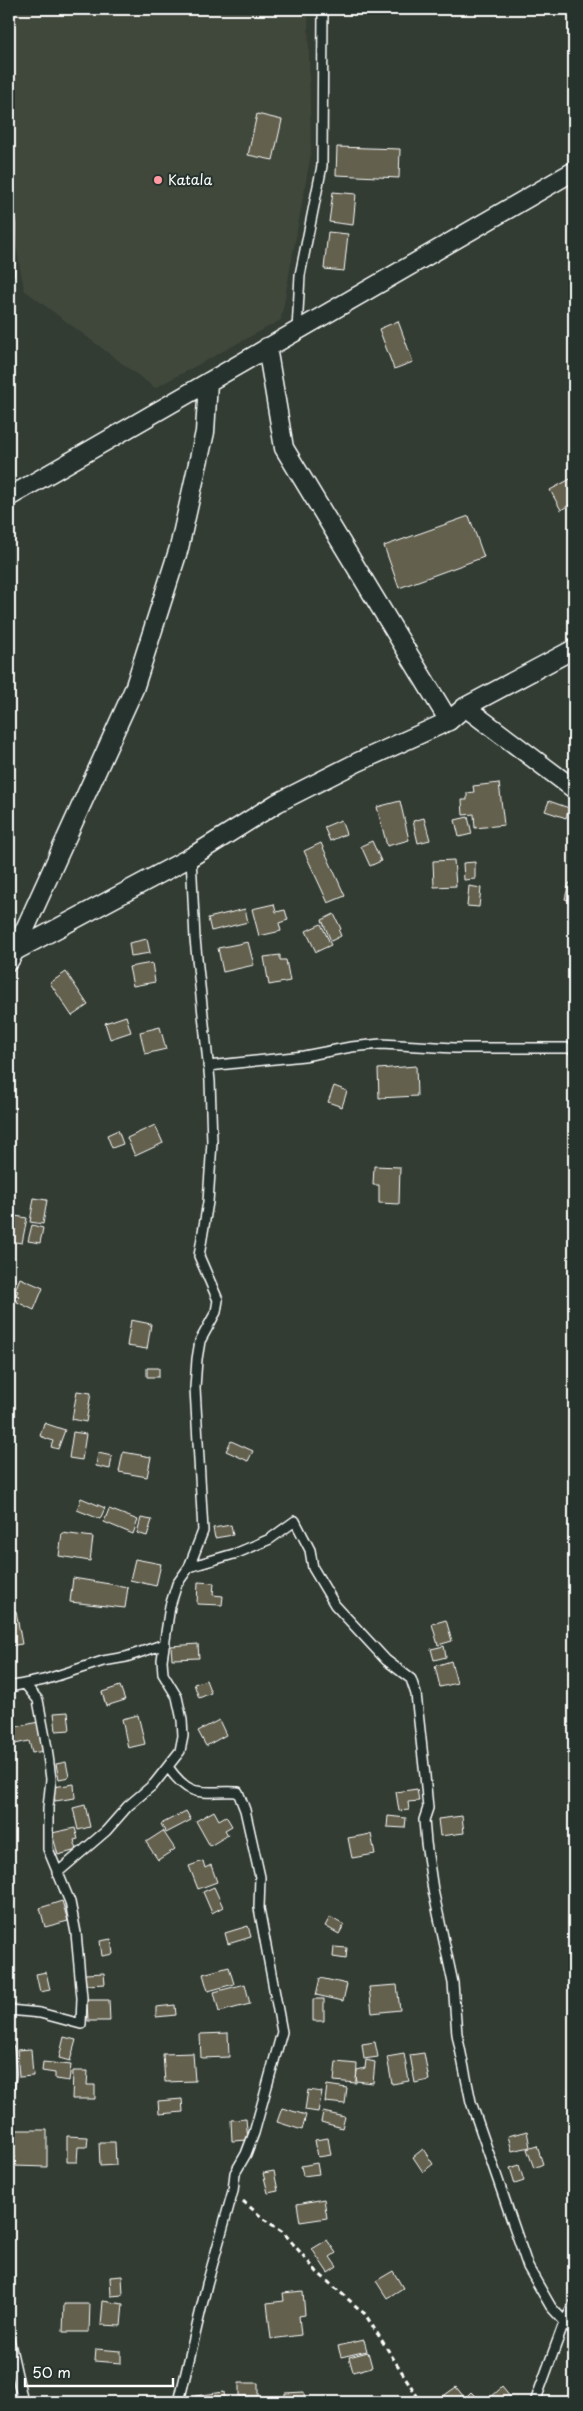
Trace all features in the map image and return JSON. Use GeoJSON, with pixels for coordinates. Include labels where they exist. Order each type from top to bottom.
{"type":"FeatureCollection","features":[{"type":"Feature","properties":{"kind":"street"},"geometry":{"type":"LineString","coordinates":[[9,497],[574,170]]}},
{"type":"Feature","properties":{"kind":"street"},"geometry":{"type":"LineString","coordinates":[[268,348],[284,448],[449,721]]}},
{"type":"Feature","properties":{"kind":"street"},"geometry":{"type":"LineString","coordinates":[[12,956],[134,689],[179,548],[205,432],[208,382]]}},
{"type":"Feature","properties":{"kind":"street"},"geometry":{"type":"LineString","coordinates":[[12,956],[191,857],[277,803],[358,762],[449,721],[465,707],[574,649]]}},
{"type":"Feature","properties":{"kind":"street"},"geometry":{"type":"LineString","coordinates":[[465,707],[574,789]]}},
{"type":"Feature","properties":{"kind":"lane"},"geometry":{"type":"LineString","coordinates":[[297,330],[300,275],[322,166],[323,9]]}},
{"type":"Feature","properties":{"kind":"lane"},"geometry":{"type":"LineString","coordinates":[[9,218],[9,273]]}},
{"type":"Feature","properties":{"kind":"lane"},"geometry":{"type":"LineString","coordinates":[[57,1873],[106,1831],[128,1806],[154,1784],[180,1751],[183,1728],[177,1697],[162,1674],[162,1660],[170,1606],[177,1584],[189,1567],[202,1531],[195,1388],[197,1358],[200,1340],[216,1312],[218,1300],[199,1256],[208,1202],[212,1142],[208,1066],[195,939],[191,857]]}},
{"type":"Feature","properties":{"kind":"lane"},"geometry":{"type":"LineString","coordinates":[[208,1066],[304,1056],[351,1047],[381,1044],[454,1048],[574,1048]]}},
{"type":"Feature","properties":{"kind":"lane"},"geometry":{"type":"LineString","coordinates":[[189,1567],[237,1553],[270,1539],[295,1521],[310,1550],[313,1568],[335,1605],[386,1660],[411,1679],[416,1694],[425,1776],[428,1808],[424,1820],[429,1862],[453,1983],[457,2034],[471,2102],[528,2267],[543,2294],[564,2323],[574,2332]]}},
{"type":"Feature","properties":{"kind":"lane"},"geometry":{"type":"LineString","coordinates":[[9,1687],[103,1661],[126,1657],[165,1644]]}},
{"type":"Feature","properties":{"kind":"lane"},"geometry":{"type":"LineString","coordinates":[[9,2010],[40,2013],[81,2024],[82,1998],[76,1933],[70,1902],[48,1849],[48,1808],[51,1779],[47,1748],[38,1700],[25,1684]]}},
{"type":"Feature","properties":{"kind":"lane"},"geometry":{"type":"LineString","coordinates":[[168,1767],[185,1787],[196,1792],[238,1792],[260,1877],[259,1908],[282,2032],[262,2109],[246,2154],[235,2173],[233,2191],[207,2284],[179,2402]]}},
{"type":"Feature","properties":{"kind":"lane"},"geometry":{"type":"LineString","coordinates":[[9,2049],[11,2074],[9,2090]]}},
{"type":"Feature","properties":{"kind":"lane"},"geometry":{"type":"LineString","coordinates":[[535,2402],[564,2323],[574,2304]]}},
{"type":"Feature","properties":{"kind":"lane"},"geometry":{"type":"LineString","coordinates":[[9,2339],[23,2402]]}},
{"type":"Feature","properties":{"kind":"path"},"geometry":{"type":"LineString","coordinates":[[233,2191],[265,2220],[283,2232],[317,2272],[365,2314],[421,2402]]}},
{"type":"Feature","properties":{"kind":"shaded area","name":"Katala"},"geometry":{"type":"Polygon","coordinates":[[[9,9],[308,9],[311,153],[281,320],[155,388],[24,290],[9,206],[9,9]]]}},
{"type":"Feature","properties":{"kind":"building"},"geometry":{"type":"Polygon","coordinates":[[[257,114],[282,120],[273,160],[248,155],[257,114]]]}},
{"type":"Feature","properties":{"kind":"building"},"geometry":{"type":"Polygon","coordinates":[[[337,147],[400,149],[399,178],[336,175],[337,147]]]}},
{"type":"Feature","properties":{"kind":"building"},"geometry":{"type":"Polygon","coordinates":[[[333,192],[356,194],[353,225],[329,222],[333,192]]]}},
{"type":"Feature","properties":{"kind":"building"},"geometry":{"type":"Polygon","coordinates":[[[328,232],[348,234],[344,271],[324,269],[328,232]]]}},
{"type":"Feature","properties":{"kind":"building"},"geometry":{"type":"Polygon","coordinates":[[[398,321],[413,362],[394,369],[379,329],[398,321]]]}},
{"type":"Feature","properties":{"kind":"building"},"geometry":{"type":"Polygon","coordinates":[[[574,477],[574,502],[561,510],[550,490],[574,477]]]}},
{"type":"Feature","properties":{"kind":"building"},"geometry":{"type":"Polygon","coordinates":[[[469,516],[484,557],[399,588],[384,546],[469,516]]]}},
{"type":"Feature","properties":{"kind":"building"},"geometry":{"type":"Polygon","coordinates":[[[499,783],[504,825],[475,828],[474,814],[463,815],[462,800],[467,800],[467,793],[474,792],[473,786],[499,783]]]}},
{"type":"Feature","properties":{"kind":"building"},"geometry":{"type":"Polygon","coordinates":[[[400,801],[409,840],[387,846],[377,807],[400,801]]]}},
{"type":"Feature","properties":{"kind":"building"},"geometry":{"type":"Polygon","coordinates":[[[549,801],[569,808],[566,818],[545,811],[549,801]]]}},
{"type":"Feature","properties":{"kind":"building"},"geometry":{"type":"Polygon","coordinates":[[[468,817],[472,834],[459,837],[455,820],[468,817]]]}},
{"type":"Feature","properties":{"kind":"building"},"geometry":{"type":"Polygon","coordinates":[[[424,818],[430,840],[418,843],[413,821],[424,818]]]}},
{"type":"Feature","properties":{"kind":"building"},"geometry":{"type":"Polygon","coordinates":[[[341,820],[346,834],[330,841],[324,827],[341,820]]]}},
{"type":"Feature","properties":{"kind":"building"},"geometry":{"type":"Polygon","coordinates":[[[372,841],[381,861],[370,866],[361,846],[372,841]]]}},
{"type":"Feature","properties":{"kind":"building"},"geometry":{"type":"Polygon","coordinates":[[[321,843],[345,896],[328,903],[304,851],[321,843]]]}},
{"type":"Feature","properties":{"kind":"building"},"geometry":{"type":"Polygon","coordinates":[[[454,860],[456,886],[434,887],[433,861],[454,860]]]}},
{"type":"Feature","properties":{"kind":"building"},"geometry":{"type":"Polygon","coordinates":[[[475,862],[475,879],[464,880],[463,863],[475,862]]]}},
{"type":"Feature","properties":{"kind":"building"},"geometry":{"type":"Polygon","coordinates":[[[569,883],[574,884],[574,902],[565,899],[569,883]]]}},
{"type":"Feature","properties":{"kind":"building"},"geometry":{"type":"Polygon","coordinates":[[[469,886],[481,888],[479,907],[467,906],[469,886]]]}},
{"type":"Feature","properties":{"kind":"building"},"geometry":{"type":"Polygon","coordinates":[[[274,904],[276,912],[285,910],[288,920],[279,923],[281,931],[259,936],[252,909],[274,904]]]}},
{"type":"Feature","properties":{"kind":"building"},"geometry":{"type":"Polygon","coordinates":[[[245,909],[248,922],[211,931],[208,918],[245,909]]]}},
{"type":"Feature","properties":{"kind":"building"},"geometry":{"type":"Polygon","coordinates":[[[334,914],[341,929],[339,931],[341,936],[331,941],[322,920],[334,914]]]}},
{"type":"Feature","properties":{"kind":"building"},"geometry":{"type":"Polygon","coordinates":[[[321,924],[331,945],[316,952],[306,931],[321,924]]]}},
{"type":"Feature","properties":{"kind":"building"},"geometry":{"type":"Polygon","coordinates":[[[147,939],[150,953],[131,956],[129,943],[147,939]]]}},
{"type":"Feature","properties":{"kind":"building"},"geometry":{"type":"Polygon","coordinates":[[[248,942],[254,965],[223,972],[218,948],[248,942]]]}},
{"type":"Feature","properties":{"kind":"building"},"geometry":{"type":"Polygon","coordinates":[[[280,955],[280,960],[286,960],[290,981],[269,985],[264,957],[280,955]]]}},
{"type":"Feature","properties":{"kind":"building"},"geometry":{"type":"Polygon","coordinates":[[[152,963],[155,982],[133,986],[129,967],[152,963]]]}},
{"type":"Feature","properties":{"kind":"building"},"geometry":{"type":"Polygon","coordinates":[[[66,972],[88,1005],[72,1016],[50,983],[66,972]]]}},
{"type":"Feature","properties":{"kind":"building"},"geometry":{"type":"Polygon","coordinates":[[[126,1016],[131,1032],[110,1039],[105,1023],[126,1016]]]}},
{"type":"Feature","properties":{"kind":"building"},"geometry":{"type":"Polygon","coordinates":[[[160,1027],[166,1049],[145,1054],[140,1032],[160,1027]]]}},
{"type":"Feature","properties":{"kind":"building"},"geometry":{"type":"Polygon","coordinates":[[[416,1066],[417,1096],[379,1098],[378,1069],[416,1066]]]}},
{"type":"Feature","properties":{"kind":"building"},"geometry":{"type":"Polygon","coordinates":[[[334,1086],[347,1091],[342,1107],[328,1102],[334,1086]]]}},
{"type":"Feature","properties":{"kind":"building"},"geometry":{"type":"Polygon","coordinates":[[[155,1125],[163,1143],[135,1156],[127,1138],[155,1125]]]}},
{"type":"Feature","properties":{"kind":"building"},"geometry":{"type":"Polygon","coordinates":[[[118,1130],[123,1144],[112,1148],[107,1135],[118,1130]]]}},
{"type":"Feature","properties":{"kind":"building"},"geometry":{"type":"Polygon","coordinates":[[[374,1166],[400,1167],[399,1204],[379,1203],[379,1185],[373,1185],[374,1166]]]}},
{"type":"Feature","properties":{"kind":"building"},"geometry":{"type":"Polygon","coordinates":[[[34,1198],[47,1200],[43,1224],[30,1222],[34,1198]]]}},
{"type":"Feature","properties":{"kind":"building"},"geometry":{"type":"Polygon","coordinates":[[[9,1215],[27,1218],[22,1243],[9,1241],[9,1215]]]}},
{"type":"Feature","properties":{"kind":"building"},"geometry":{"type":"Polygon","coordinates":[[[32,1225],[43,1228],[40,1243],[28,1241],[32,1225]]]}},
{"type":"Feature","properties":{"kind":"building"},"geometry":{"type":"Polygon","coordinates":[[[20,1278],[43,1288],[34,1310],[17,1302],[19,1296],[16,1295],[18,1291],[15,1290],[20,1278]]]}},
{"type":"Feature","properties":{"kind":"building"},"geometry":{"type":"Polygon","coordinates":[[[9,1291],[16,1292],[13,1310],[9,1309],[9,1291]]]}},
{"type":"Feature","properties":{"kind":"building"},"geometry":{"type":"Polygon","coordinates":[[[131,1320],[151,1324],[147,1349],[127,1346],[131,1320]]]}},
{"type":"Feature","properties":{"kind":"building"},"geometry":{"type":"Polygon","coordinates":[[[147,1368],[159,1368],[159,1377],[147,1377],[147,1368]]]}},
{"type":"Feature","properties":{"kind":"building"},"geometry":{"type":"Polygon","coordinates":[[[77,1391],[91,1393],[86,1422],[72,1419],[77,1391]]]}},
{"type":"Feature","properties":{"kind":"building"},"geometry":{"type":"Polygon","coordinates":[[[44,1423],[65,1430],[58,1449],[51,1447],[53,1441],[40,1436],[44,1423]]]}},
{"type":"Feature","properties":{"kind":"building"},"geometry":{"type":"Polygon","coordinates":[[[73,1432],[86,1434],[82,1460],[69,1458],[73,1432]]]}},
{"type":"Feature","properties":{"kind":"building"},"geometry":{"type":"Polygon","coordinates":[[[231,1441],[253,1451],[248,1461],[226,1451],[231,1441]]]}},
{"type":"Feature","properties":{"kind":"building"},"geometry":{"type":"Polygon","coordinates":[[[123,1452],[151,1457],[147,1477],[119,1472],[123,1452]]]}},
{"type":"Feature","properties":{"kind":"building"},"geometry":{"type":"Polygon","coordinates":[[[98,1453],[112,1456],[110,1469],[96,1466],[98,1453]]]}},
{"type":"Feature","properties":{"kind":"building"},"geometry":{"type":"Polygon","coordinates":[[[81,1498],[105,1508],[100,1519],[77,1510],[81,1498]]]}},
{"type":"Feature","properties":{"kind":"building"},"geometry":{"type":"Polygon","coordinates":[[[109,1509],[138,1520],[133,1534],[104,1522],[109,1509]]]}},
{"type":"Feature","properties":{"kind":"building"},"geometry":{"type":"Polygon","coordinates":[[[141,1518],[152,1520],[147,1536],[137,1533],[141,1518]]]}},
{"type":"Feature","properties":{"kind":"building"},"geometry":{"type":"Polygon","coordinates":[[[231,1525],[233,1535],[215,1538],[213,1528],[231,1525]]]}},
{"type":"Feature","properties":{"kind":"building"},"geometry":{"type":"Polygon","coordinates":[[[62,1533],[93,1537],[90,1561],[59,1556],[62,1533]]]}},
{"type":"Feature","properties":{"kind":"building"},"geometry":{"type":"Polygon","coordinates":[[[135,1559],[161,1564],[156,1586],[130,1580],[135,1559]]]}},
{"type":"Feature","properties":{"kind":"building"},"geometry":{"type":"Polygon","coordinates":[[[73,1578],[128,1587],[125,1608],[70,1602],[73,1578]]]}},
{"type":"Feature","properties":{"kind":"building"},"geometry":{"type":"Polygon","coordinates":[[[198,1582],[214,1583],[213,1595],[223,1596],[222,1605],[197,1604],[198,1582]]]}},
{"type":"Feature","properties":{"kind":"building"},"geometry":{"type":"Polygon","coordinates":[[[16,1611],[22,1644],[9,1646],[9,1612],[16,1611]]]}},
{"type":"Feature","properties":{"kind":"building"},"geometry":{"type":"Polygon","coordinates":[[[446,1620],[452,1641],[438,1645],[432,1624],[446,1620]]]}},
{"type":"Feature","properties":{"kind":"building"},"geometry":{"type":"Polygon","coordinates":[[[198,1644],[199,1658],[172,1659],[171,1646],[198,1644]]]}},
{"type":"Feature","properties":{"kind":"building"},"geometry":{"type":"Polygon","coordinates":[[[444,1646],[446,1657],[434,1660],[431,1649],[444,1646]]]}},
{"type":"Feature","properties":{"kind":"building"},"geometry":{"type":"Polygon","coordinates":[[[451,1661],[457,1683],[440,1687],[435,1666],[451,1661]]]}},
{"type":"Feature","properties":{"kind":"building"},"geometry":{"type":"Polygon","coordinates":[[[206,1680],[211,1693],[199,1698],[194,1684],[206,1680]]]}},
{"type":"Feature","properties":{"kind":"building"},"geometry":{"type":"Polygon","coordinates":[[[120,1686],[125,1700],[106,1706],[102,1692],[120,1686]]]}},
{"type":"Feature","properties":{"kind":"building"},"geometry":{"type":"Polygon","coordinates":[[[68,1712],[70,1730],[56,1731],[54,1713],[68,1712]]]}},
{"type":"Feature","properties":{"kind":"building"},"geometry":{"type":"Polygon","coordinates":[[[138,1715],[145,1744],[128,1748],[122,1719],[138,1715]]]}},
{"type":"Feature","properties":{"kind":"building"},"geometry":{"type":"Polygon","coordinates":[[[219,1720],[226,1735],[206,1746],[198,1731],[219,1720]]]}},
{"type":"Feature","properties":{"kind":"building"},"geometry":{"type":"Polygon","coordinates":[[[38,1722],[44,1751],[32,1753],[29,1741],[15,1744],[12,1728],[38,1722]]]}},
{"type":"Feature","properties":{"kind":"building"},"geometry":{"type":"Polygon","coordinates":[[[66,1762],[69,1777],[59,1779],[56,1764],[66,1762]]]}},
{"type":"Feature","properties":{"kind":"building"},"geometry":{"type":"Polygon","coordinates":[[[74,1784],[75,1798],[55,1801],[53,1787],[74,1784]]]}},
{"type":"Feature","properties":{"kind":"building"},"geometry":{"type":"Polygon","coordinates":[[[417,1789],[419,1801],[408,1802],[409,1810],[399,1811],[396,1792],[417,1789]]]}},
{"type":"Feature","properties":{"kind":"building"},"geometry":{"type":"Polygon","coordinates":[[[85,1805],[90,1827],[78,1830],[73,1808],[85,1805]]]}},
{"type":"Feature","properties":{"kind":"building"},"geometry":{"type":"Polygon","coordinates":[[[186,1811],[191,1820],[166,1833],[161,1824],[186,1811]]]}},
{"type":"Feature","properties":{"kind":"building"},"geometry":{"type":"Polygon","coordinates":[[[214,1811],[219,1820],[226,1816],[232,1826],[225,1830],[228,1835],[210,1846],[196,1821],[214,1811]]]}},
{"type":"Feature","properties":{"kind":"building"},"geometry":{"type":"Polygon","coordinates":[[[388,1816],[406,1818],[405,1828],[387,1827],[388,1816]]]}},
{"type":"Feature","properties":{"kind":"building"},"geometry":{"type":"Polygon","coordinates":[[[462,1816],[464,1833],[440,1836],[438,1819],[462,1816]]]}},
{"type":"Feature","properties":{"kind":"building"},"geometry":{"type":"Polygon","coordinates":[[[75,1828],[78,1839],[74,1840],[77,1850],[58,1855],[52,1833],[75,1828]]]}},
{"type":"Feature","properties":{"kind":"building"},"geometry":{"type":"Polygon","coordinates":[[[163,1831],[175,1849],[158,1860],[146,1842],[163,1831]]]}},
{"type":"Feature","properties":{"kind":"building"},"geometry":{"type":"Polygon","coordinates":[[[371,1834],[375,1854],[352,1858],[348,1838],[371,1834]]]}},
{"type":"Feature","properties":{"kind":"building"},"geometry":{"type":"Polygon","coordinates":[[[203,1861],[205,1868],[211,1865],[217,1882],[198,1889],[189,1866],[203,1861]]]}},
{"type":"Feature","properties":{"kind":"building"},"geometry":{"type":"Polygon","coordinates":[[[214,1887],[223,1907],[212,1913],[203,1892],[214,1887]]]}},
{"type":"Feature","properties":{"kind":"building"},"geometry":{"type":"Polygon","coordinates":[[[62,1901],[68,1921],[45,1927],[40,1908],[62,1901]]]}},
{"type":"Feature","properties":{"kind":"building"},"geometry":{"type":"Polygon","coordinates":[[[330,1917],[344,1925],[339,1934],[325,1926],[330,1917]]]}},
{"type":"Feature","properties":{"kind":"building"},"geometry":{"type":"Polygon","coordinates":[[[248,1926],[251,1937],[228,1944],[225,1933],[248,1926]]]}},
{"type":"Feature","properties":{"kind":"building"},"geometry":{"type":"Polygon","coordinates":[[[111,1939],[113,1954],[102,1956],[100,1941],[111,1939]]]}},
{"type":"Feature","properties":{"kind":"building"},"geometry":{"type":"Polygon","coordinates":[[[334,1947],[347,1948],[346,1959],[333,1957],[334,1947]]]}},
{"type":"Feature","properties":{"kind":"building"},"geometry":{"type":"Polygon","coordinates":[[[229,1967],[234,1984],[208,1991],[203,1974],[229,1967]]]}},
{"type":"Feature","properties":{"kind":"building"},"geometry":{"type":"Polygon","coordinates":[[[46,1972],[50,1990],[40,1992],[36,1974],[46,1972]]]}},
{"type":"Feature","properties":{"kind":"building"},"geometry":{"type":"Polygon","coordinates":[[[104,1973],[105,1984],[86,1985],[85,1974],[104,1973]]]}},
{"type":"Feature","properties":{"kind":"building"},"geometry":{"type":"Polygon","coordinates":[[[320,1978],[347,1984],[343,2001],[316,1995],[320,1978]]]}},
{"type":"Feature","properties":{"kind":"building"},"geometry":{"type":"Polygon","coordinates":[[[245,1984],[250,2004],[219,2012],[214,1992],[245,1984]]]}},
{"type":"Feature","properties":{"kind":"building"},"geometry":{"type":"Polygon","coordinates":[[[397,1985],[400,2010],[372,2013],[369,1987],[397,1985]]]}},
{"type":"Feature","properties":{"kind":"building"},"geometry":{"type":"Polygon","coordinates":[[[313,1999],[324,1999],[324,2021],[313,2021],[313,1999]]]}},
{"type":"Feature","properties":{"kind":"building"},"geometry":{"type":"Polygon","coordinates":[[[87,2000],[109,2000],[110,2021],[88,2021],[87,2000]]]}},
{"type":"Feature","properties":{"kind":"building"},"geometry":{"type":"Polygon","coordinates":[[[175,2005],[176,2015],[156,2017],[156,2007],[175,2005]]]}},
{"type":"Feature","properties":{"kind":"building"},"geometry":{"type":"Polygon","coordinates":[[[228,2033],[229,2057],[201,2058],[200,2034],[228,2033]]]}},
{"type":"Feature","properties":{"kind":"building"},"geometry":{"type":"Polygon","coordinates":[[[64,2037],[76,2040],[70,2061],[59,2058],[64,2037]]]}},
{"type":"Feature","properties":{"kind":"building"},"geometry":{"type":"Polygon","coordinates":[[[375,2042],[378,2057],[364,2059],[362,2044],[375,2042]]]}},
{"type":"Feature","properties":{"kind":"building"},"geometry":{"type":"Polygon","coordinates":[[[31,2049],[33,2076],[19,2077],[17,2050],[31,2049]]]}},
{"type":"Feature","properties":{"kind":"building"},"geometry":{"type":"Polygon","coordinates":[[[193,2053],[195,2081],[165,2082],[163,2054],[193,2053]]]}},
{"type":"Feature","properties":{"kind":"building"},"geometry":{"type":"Polygon","coordinates":[[[424,2053],[429,2080],[415,2083],[410,2055],[424,2053]]]}},
{"type":"Feature","properties":{"kind":"building"},"geometry":{"type":"Polygon","coordinates":[[[404,2054],[409,2081],[392,2084],[387,2057],[404,2054]]]}},
{"type":"Feature","properties":{"kind":"building"},"geometry":{"type":"Polygon","coordinates":[[[366,2060],[375,2062],[373,2083],[356,2081],[357,2070],[365,2068],[366,2060]]]}},
{"type":"Feature","properties":{"kind":"building"},"geometry":{"type":"Polygon","coordinates":[[[43,2062],[71,2065],[69,2081],[55,2079],[55,2073],[42,2071],[43,2062]]]}},
{"type":"Feature","properties":{"kind":"building"},"geometry":{"type":"Polygon","coordinates":[[[336,2062],[357,2064],[356,2083],[334,2081],[336,2062]]]}},
{"type":"Feature","properties":{"kind":"building"},"geometry":{"type":"Polygon","coordinates":[[[73,2071],[88,2071],[87,2085],[95,2085],[95,2099],[72,2099],[73,2071]]]}},
{"type":"Feature","properties":{"kind":"building"},"geometry":{"type":"Polygon","coordinates":[[[327,2085],[347,2088],[345,2104],[325,2102],[327,2085]]]}},
{"type":"Feature","properties":{"kind":"building"},"geometry":{"type":"Polygon","coordinates":[[[308,2090],[322,2092],[318,2112],[305,2110],[308,2090]]]}},
{"type":"Feature","properties":{"kind":"building"},"geometry":{"type":"Polygon","coordinates":[[[182,2099],[183,2112],[159,2114],[158,2101],[182,2099]]]}},
{"type":"Feature","properties":{"kind":"building"},"geometry":{"type":"Polygon","coordinates":[[[282,2108],[306,2115],[302,2130],[277,2122],[282,2108]]]}},
{"type":"Feature","properties":{"kind":"building"},"geometry":{"type":"Polygon","coordinates":[[[323,2112],[345,2117],[342,2128],[321,2122],[323,2112]]]}},
{"type":"Feature","properties":{"kind":"building"},"geometry":{"type":"Polygon","coordinates":[[[246,2119],[248,2140],[232,2141],[231,2120],[246,2119]]]}},
{"type":"Feature","properties":{"kind":"building"},"geometry":{"type":"Polygon","coordinates":[[[15,2130],[47,2130],[47,2167],[14,2166],[15,2130]]]}},
{"type":"Feature","properties":{"kind":"building"},"geometry":{"type":"Polygon","coordinates":[[[527,2131],[530,2147],[512,2151],[508,2136],[527,2131]]]}},
{"type":"Feature","properties":{"kind":"building"},"geometry":{"type":"Polygon","coordinates":[[[67,2136],[88,2137],[87,2147],[78,2147],[77,2162],[67,2162],[67,2136]]]}},
{"type":"Feature","properties":{"kind":"building"},"geometry":{"type":"Polygon","coordinates":[[[328,2138],[331,2155],[318,2157],[315,2140],[328,2138]]]}},
{"type":"Feature","properties":{"kind":"building"},"geometry":{"type":"Polygon","coordinates":[[[99,2142],[115,2142],[116,2165],[100,2166],[99,2142]]]}},
{"type":"Feature","properties":{"kind":"building"},"geometry":{"type":"Polygon","coordinates":[[[537,2146],[543,2164],[534,2168],[527,2149],[537,2146]]]}},
{"type":"Feature","properties":{"kind":"building"},"geometry":{"type":"Polygon","coordinates":[[[423,2149],[433,2164],[423,2172],[413,2157],[423,2149]]]}},
{"type":"Feature","properties":{"kind":"building"},"geometry":{"type":"Polygon","coordinates":[[[317,2163],[319,2174],[303,2176],[301,2166],[317,2163]]]}},
{"type":"Feature","properties":{"kind":"building"},"geometry":{"type":"Polygon","coordinates":[[[519,2165],[524,2181],[515,2184],[510,2168],[519,2165]]]}},
{"type":"Feature","properties":{"kind":"building"},"geometry":{"type":"Polygon","coordinates":[[[274,2171],[278,2191],[268,2193],[263,2173],[274,2171]]]}},
{"type":"Feature","properties":{"kind":"building"},"geometry":{"type":"Polygon","coordinates":[[[324,2199],[327,2218],[300,2222],[297,2204],[324,2199]]]}},
{"type":"Feature","properties":{"kind":"building"},"geometry":{"type":"Polygon","coordinates":[[[327,2240],[336,2253],[330,2257],[337,2267],[328,2273],[312,2249],[327,2240]]]}},
{"type":"Feature","properties":{"kind":"building"},"geometry":{"type":"Polygon","coordinates":[[[393,2271],[403,2288],[387,2298],[376,2281],[393,2271]]]}},
{"type":"Feature","properties":{"kind":"building"},"geometry":{"type":"Polygon","coordinates":[[[122,2276],[123,2295],[111,2296],[110,2277],[122,2276]]]}},
{"type":"Feature","properties":{"kind":"building"},"geometry":{"type":"Polygon","coordinates":[[[303,2291],[305,2315],[299,2316],[301,2335],[271,2339],[267,2303],[284,2301],[283,2293],[303,2291]]]}},
{"type":"Feature","properties":{"kind":"building"},"geometry":{"type":"Polygon","coordinates":[[[103,2301],[123,2304],[121,2326],[101,2325],[103,2301]]]}},
{"type":"Feature","properties":{"kind":"building"},"geometry":{"type":"Polygon","coordinates":[[[64,2304],[90,2304],[89,2332],[63,2332],[64,2304]]]}},
{"type":"Feature","properties":{"kind":"building"},"geometry":{"type":"Polygon","coordinates":[[[364,2340],[367,2351],[341,2357],[338,2346],[364,2340]]]}},
{"type":"Feature","properties":{"kind":"building"},"geometry":{"type":"Polygon","coordinates":[[[96,2349],[121,2351],[121,2363],[95,2361],[96,2349]]]}},
{"type":"Feature","properties":{"kind":"building"},"geometry":{"type":"Polygon","coordinates":[[[368,2352],[372,2367],[353,2372],[349,2357],[368,2352]]]}},
{"type":"Feature","properties":{"kind":"building"},"geometry":{"type":"Polygon","coordinates":[[[239,2383],[258,2383],[258,2396],[239,2396],[239,2383]]]}},
{"type":"Feature","properties":{"kind":"building"},"geometry":{"type":"Polygon","coordinates":[[[456,2387],[464,2397],[459,2400],[461,2402],[435,2402],[456,2387]]]}},
{"type":"Feature","properties":{"kind":"building"},"geometry":{"type":"Polygon","coordinates":[[[502,2387],[511,2398],[505,2402],[486,2402],[502,2387]]]}},
{"type":"Feature","properties":{"kind":"building"},"geometry":{"type":"Polygon","coordinates":[[[224,2392],[225,2402],[196,2402],[195,2396],[224,2392]]]}},
{"type":"Feature","properties":{"kind":"building"},"geometry":{"type":"Polygon","coordinates":[[[304,2392],[305,2402],[285,2402],[285,2393],[304,2392]]]}},
{"type":"Feature","properties":{"kind":"building"},"geometry":{"type":"Polygon","coordinates":[[[471,2392],[478,2399],[475,2402],[470,2402],[465,2398],[471,2392]]]}},
{"type":"Feature","properties":{"kind":"place","name":"Katala"},"geometry":{"type":"Point","coordinates":[158,180]}}]}
